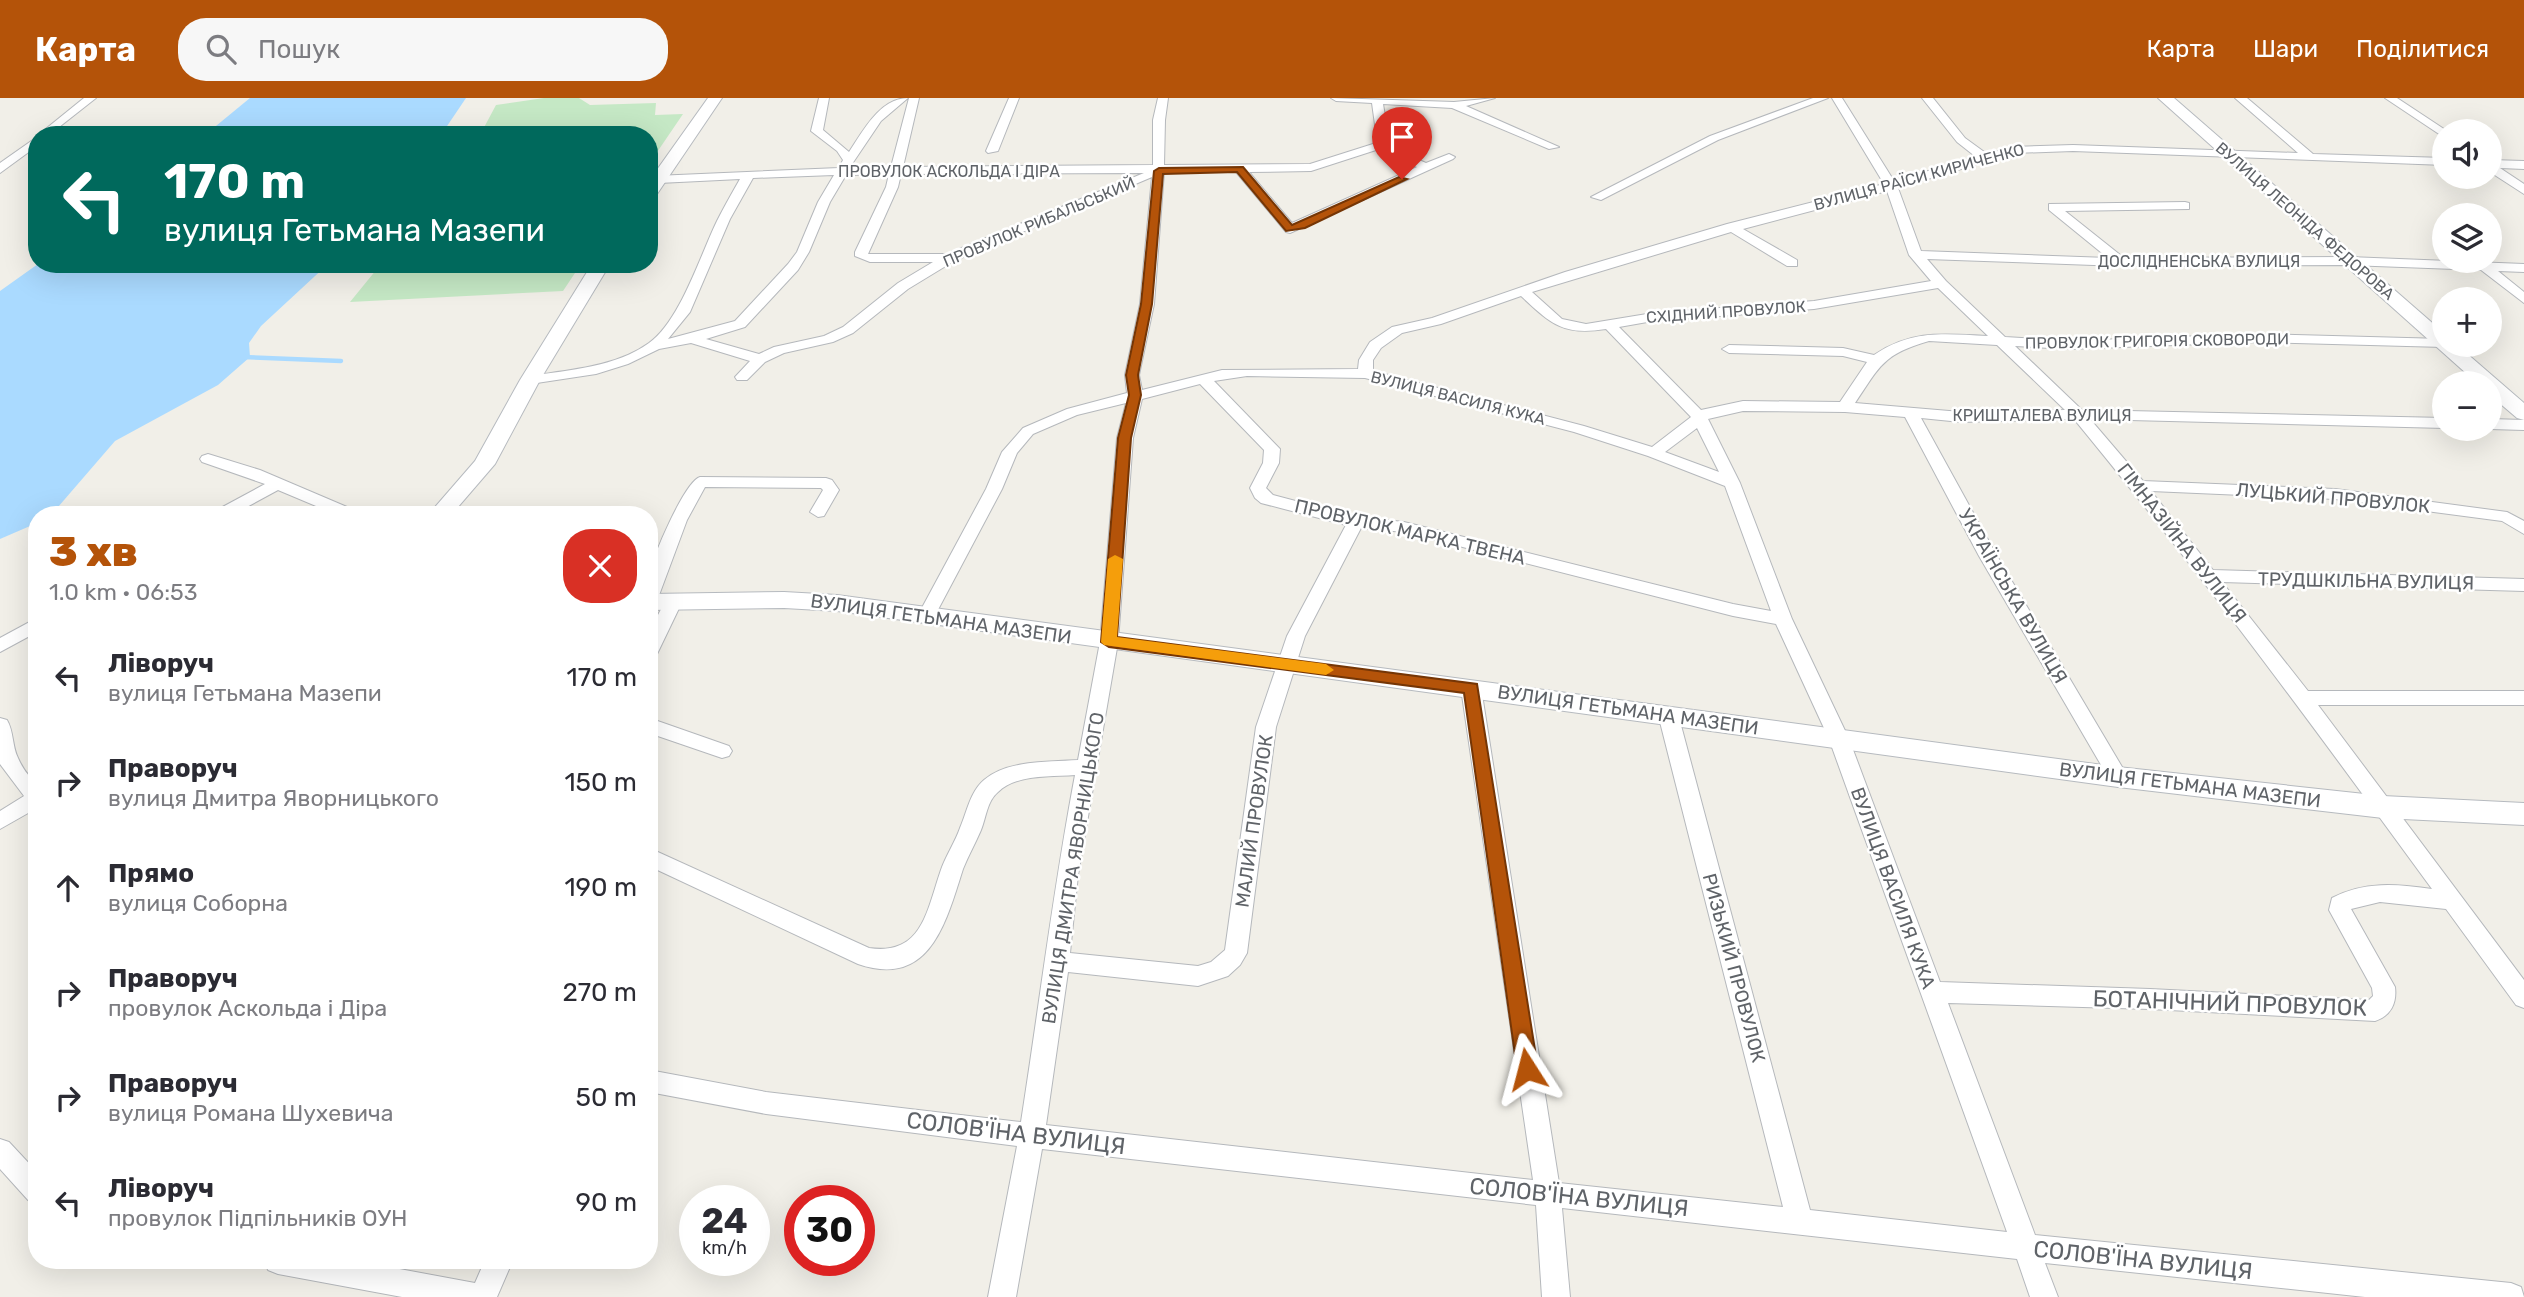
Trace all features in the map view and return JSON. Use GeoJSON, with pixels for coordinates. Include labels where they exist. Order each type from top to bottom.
{"type":"FeatureCollection","features":[{"type":"Feature","properties":{"kind":"street"},"geometry":{"type":"LineString","coordinates":[[54,126],[91,98]]}},
{"type":"Feature","properties":{"kind":"street"},"geometry":{"type":"LineString","coordinates":[[659,179],[715,98]]}},
{"type":"Feature","properties":{"kind":"street"},"geometry":{"type":"LineString","coordinates":[[824,98],[817,131],[841,149],[845,166]]}},
{"type":"Feature","properties":{"kind":"street"},"geometry":{"type":"LineString","coordinates":[[530,380],[591,371],[623,361],[655,346],[691,339],[740,324],[793,267],[845,166],[877,119],[903,98]]}},
{"type":"Feature","properties":{"kind":"street"},"geometry":{"type":"LineString","coordinates":[[914,98],[892,187],[861,249],[862,256],[949,258]]}},
{"type":"Feature","properties":{"kind":"street"},"geometry":{"type":"LineString","coordinates":[[992,151],[1014,98]]}},
{"type":"Feature","properties":{"kind":"street","name":"ВУЛИЦЯ ДМИТРА ЯВОРНИЦЬКОГО"},"geometry":{"type":"LineString","coordinates":[[1002,1297],[1032,1135],[1058,961],[1067,875],[1109,642],[1125,438],[1135,395],[1132,375],[1147,304],[1159,171],[1159,120],[1163,98]]}},
{"type":"Feature","properties":{"kind":"street"},"geometry":{"type":"LineString","coordinates":[[1336,98],[1454,105],[1490,98]]}},
{"type":"Feature","properties":{"kind":"street"},"geometry":{"type":"LineString","coordinates":[[1597,197],[1714,138],[1823,98]]}},
{"type":"Feature","properties":{"kind":"street","name":"ГІМНАЗІЙНА ВУЛИЦЯ"},"geometry":{"type":"LineString","coordinates":[[1838,98],[1891,186],[1916,255],[1941,285],[2078,414],[2138,486],[2303,698],[2524,998]]}},
{"type":"Feature","properties":{"kind":"street"},"geometry":{"type":"LineString","coordinates":[[1927,98],[1961,140],[1985,158]]}},
{"type":"Feature","properties":{"kind":"street","name":"ВУЛИЦЯ ЛЕОНІДА ФЕДОРОВА"},"geometry":{"type":"LineString","coordinates":[[2165,98],[2432,333]]}},
{"type":"Feature","properties":{"kind":"street"},"geometry":{"type":"LineString","coordinates":[[2240,98],[2310,157]]}},
{"type":"Feature","properties":{"kind":"street"},"geometry":{"type":"LineString","coordinates":[[2390,98],[2432,126]]}},
{"type":"Feature","properties":{"kind":"street"},"geometry":{"type":"LineString","coordinates":[[1377,99],[1383,140],[1377,146],[1426,167]]}},
{"type":"Feature","properties":{"kind":"street"},"geometry":{"type":"LineString","coordinates":[[1454,105],[1553,147]]}},
{"type":"Feature","properties":{"kind":"street"},"geometry":{"type":"LineString","coordinates":[[0,169],[28,146]]}},
{"type":"Feature","properties":{"kind":"street","name":"ПРОВУЛОК АСКОЛЬДА І ДІРА"},"geometry":{"type":"LineString","coordinates":[[659,179],[748,176],[845,166],[896,173],[1311,167],[1377,146]]}},
{"type":"Feature","properties":{"kind":"street","name":"ВУЛИЦЯ РАЇСИ КИРИЧЕНКО"},"geometry":{"type":"LineString","coordinates":[[1366,374],[1366,360],[1375,345],[1397,330],[1436,321],[1570,275],[1731,227],[1891,186],[2013,150],[2039,147],[2432,162]]}},
{"type":"Feature","properties":{"kind":"street"},"geometry":{"type":"LineString","coordinates":[[1240,169],[1290,229],[1302,226],[1449,157]]}},
{"type":"Feature","properties":{"kind":"street"},"geometry":{"type":"LineString","coordinates":[[2502,165],[2524,165]]}},
{"type":"Feature","properties":{"kind":"street","name":"ПРОВУЛОК РИБАЛЬСЬКИЙ"},"geometry":{"type":"LineString","coordinates":[[742,377],[760,359],[779,350],[828,339],[848,330],[903,286],[949,258],[1159,171]]}},
{"type":"Feature","properties":{"kind":"street"},"geometry":{"type":"LineString","coordinates":[[2502,174],[2524,190]]}},
{"type":"Feature","properties":{"kind":"street"},"geometry":{"type":"LineString","coordinates":[[655,346],[683,312],[724,219],[748,176]]}},
{"type":"Feature","properties":{"kind":"street"},"geometry":{"type":"LineString","coordinates":[[2121,262],[2053,207],[2185,206]]}},
{"type":"Feature","properties":{"kind":"street"},"geometry":{"type":"LineString","coordinates":[[1731,227],[1792,263]]}},
{"type":"Feature","properties":{"kind":"street","name":"ДОСЛІДНЕНСЬКА ВУЛИЦЯ"},"geometry":{"type":"LineString","coordinates":[[1916,255],[2121,262],[2349,261],[2432,264]]}},
{"type":"Feature","properties":{"kind":"street","name":"ДОСЛІДНЕНСЬКА ВУЛИЦЯ"},"geometry":{"type":"LineString","coordinates":[[2502,267],[2524,268]]}},
{"type":"Feature","properties":{"kind":"street"},"geometry":{"type":"LineString","coordinates":[[447,506],[484,464],[530,380],[595,273]]}},
{"type":"Feature","properties":{"kind":"street"},"geometry":{"type":"LineString","coordinates":[[2492,273],[2524,299]]}},
{"type":"Feature","properties":{"kind":"street","name":"СХІДНИЙ ПРОВУЛОК"},"geometry":{"type":"LineString","coordinates":[[1524,292],[1546,315],[1565,326],[1586,328],[1654,317],[1814,305],[1886,291],[1941,285]]}},
{"type":"Feature","properties":{"kind":"street","name":"ВУЛИЦЯ ВАСИЛЯ КУКА"},"geometry":{"type":"LineString","coordinates":[[1609,324],[1699,417],[1732,483],[1783,619],[1839,739],[2044,1297]]}},
{"type":"Feature","properties":{"kind":"street","name":"ПРОВУЛОК ГРИГОРІЯ СКОВОРОДИ"},"geometry":{"type":"LineString","coordinates":[[1845,407],[1876,360],[1896,346],[1928,337],[2081,345],[2175,339],[2313,338],[2432,343]]}},
{"type":"Feature","properties":{"kind":"street"},"geometry":{"type":"LineString","coordinates":[[691,339],[760,359]]}},
{"type":"Feature","properties":{"kind":"street"},"geometry":{"type":"LineString","coordinates":[[1729,349],[1843,352],[1876,360]]}},
{"type":"Feature","properties":{"kind":"street","name":"ВУЛИЦЯ ЛЕОНІДА ФЕДОРОВА"},"geometry":{"type":"LineString","coordinates":[[2460,357],[2475,371]]}},
{"type":"Feature","properties":{"kind":"street","name":"ВУЛИЦЯ ВАСИЛЯ КУКА"},"geometry":{"type":"LineString","coordinates":[[1135,395],[1222,374],[1366,374],[1579,429],[1654,453],[1732,483]]}},
{"type":"Feature","properties":{"kind":"street","name":"ПРОВУЛОК МАРКА ТВЕНА"},"geometry":{"type":"LineString","coordinates":[[1204,379],[1272,449],[1271,463],[1258,488],[1261,495],[1356,522],[1404,527],[1696,601],[1783,619]]}},
{"type":"Feature","properties":{"kind":"street"},"geometry":{"type":"LineString","coordinates":[[926,617],[995,489],[1010,452],[1028,431],[1072,412],[1135,395]]}},
{"type":"Feature","properties":{"kind":"street","name":"ВУЛИЦЯ ЛЕОНІДА ФЕДОРОВА"},"geometry":{"type":"LineString","coordinates":[[2502,395],[2524,414]]}},
{"type":"Feature","properties":{"kind":"street","name":"КРИШТАЛЕВА ВУЛИЦЯ"},"geometry":{"type":"LineString","coordinates":[[1654,453],[1711,410],[1743,406],[1845,407],[1961,417],[2078,414],[2432,423]]}},
{"type":"Feature","properties":{"kind":"street","name":"УКРАЇНСЬКА ВУЛИЦЯ"},"geometry":{"type":"LineString","coordinates":[[1912,413],[1988,556],[2118,777]]}},
{"type":"Feature","properties":{"kind":"street"},"geometry":{"type":"LineString","coordinates":[[2502,424],[2524,425]]}},
{"type":"Feature","properties":{"kind":"street"},"geometry":{"type":"LineString","coordinates":[[208,459],[254,473],[329,506]]}},
{"type":"Feature","properties":{"kind":"street"},"geometry":{"type":"LineString","coordinates":[[658,596],[679,520],[700,482],[826,483],[831,490],[818,512]]}},
{"type":"Feature","properties":{"kind":"street"},"geometry":{"type":"LineString","coordinates":[[237,506],[276,484]]}},
{"type":"Feature","properties":{"kind":"street","name":"ЛУЦЬКИЙ ПРОВУЛОК"},"geometry":{"type":"LineString","coordinates":[[2138,486],[2335,495],[2507,517],[2524,529]]}},
{"type":"Feature","properties":{"kind":"street","name":"МАЛИЙ ПРОВУЛОК"},"geometry":{"type":"LineString","coordinates":[[1058,961],[1198,976],[1220,970],[1230,962],[1236,953],[1266,727],[1296,636],[1356,522]]}},
{"type":"Feature","properties":{"kind":"street","name":"ТРУДШКІЛЬНА ВУЛИЦЯ"},"geometry":{"type":"LineString","coordinates":[[2207,575],[2524,585]]}},
{"type":"Feature","properties":{"kind":"street","name":"ВУЛИЦЯ ГЕТЬМАНА МАЗЕПИ"},"geometry":{"type":"LineString","coordinates":[[658,600],[824,602],[1109,642],[1668,714],[2118,777],[2383,807],[2524,814]]}},
{"type":"Feature","properties":{"kind":"street"},"geometry":{"type":"LineString","coordinates":[[0,646],[28,629]]}},
{"type":"Feature","properties":{"kind":"street"},"geometry":{"type":"LineString","coordinates":[[1471,688],[1548,1193],[1556,1297]]}},
{"type":"Feature","properties":{"kind":"street"},"geometry":{"type":"LineString","coordinates":[[2303,698],[2524,698]]}},
{"type":"Feature","properties":{"kind":"street","name":"РИЗЬКИЙ ПРОВУЛОК"},"geometry":{"type":"LineString","coordinates":[[1668,714],[1800,1221]]}},
{"type":"Feature","properties":{"kind":"street"},"geometry":{"type":"LineString","coordinates":[[0,725],[8,760],[28,786]]}},
{"type":"Feature","properties":{"kind":"street"},"geometry":{"type":"LineString","coordinates":[[658,728],[722,751]]}},
{"type":"Feature","properties":{"kind":"street"},"geometry":{"type":"LineString","coordinates":[[658,860],[866,957],[884,962],[902,960],[918,948],[941,909],[954,866],[979,803],[987,791],[995,783],[1009,777],[1086,767]]}},
{"type":"Feature","properties":{"kind":"street"},"geometry":{"type":"LineString","coordinates":[[0,821],[28,804]]}},
{"type":"Feature","properties":{"kind":"street","name":"БОТАНІЧНИЙ ПРОВУЛОК"},"geometry":{"type":"LineString","coordinates":[[1931,992],[2150,999],[2375,1011],[2385,999],[2383,987],[2340,910],[2340,904],[2351,897],[2370,894],[2453,901]]}},
{"type":"Feature","properties":{"kind":"street","name":"СОЛОВ'ЇНА ВУЛИЦЯ"},"geometry":{"type":"LineString","coordinates":[[658,1083],[766,1102],[1032,1135],[2026,1247],[2511,1297]]}},
{"type":"Feature","properties":{"kind":"street"},"geometry":{"type":"LineString","coordinates":[[0,1151],[28,1181]]}},
{"type":"Feature","properties":{"kind":"street"},"geometry":{"type":"LineString","coordinates":[[326,1269],[476,1297]]}},
{"type":"Feature","properties":{"kind":"street"},"geometry":{"type":"LineString","coordinates":[[483,1297],[495,1269]]}},
{"type":"Feature","properties":{"kind":"green space"},"geometry":{"type":"Polygon","coordinates":[[[544,98],[579,98],[590,105],[656,103],[655,115],[683,114],[658,151],[658,126],[485,126],[496,105],[544,98]]]}},
{"type":"Feature","properties":{"kind":"green space"},"geometry":{"type":"Polygon","coordinates":[[[374,273],[575,273],[563,291],[350,302],[374,273]]]}},
{"type":"Feature","properties":{"kind":"water"},"geometry":{"type":"Polygon","coordinates":[[[250,98],[466,98],[447,126],[216,126],[250,98]]]}},
{"type":"Feature","properties":{"kind":"water"},"geometry":{"type":"Polygon","coordinates":[[[28,271],[318,273],[261,326],[249,343],[250,357],[218,385],[115,441],[59,506],[28,506],[28,527],[0,539],[0,291],[28,271]]]}},
{"type":"Feature","properties":{"kind":"waterway"},"geometry":{"type":"LineString","coordinates":[[243,357],[341,361]]}},
{"type":"Feature","properties":{"kind":"slow traffic"},"geometry":{"type":"LineString","coordinates":[[1115,559],[1109,642],[1326,670]]}},
{"type":"Feature","properties":{"kind":"route"},"geometry":{"type":"LineString","coordinates":[[1402,179],[1302,226],[1290,229],[1240,169],[1159,171],[1147,304],[1134,356],[1132,385],[1135,395],[1125,438],[1109,642],[1471,688],[1527,1069]]}}]}
